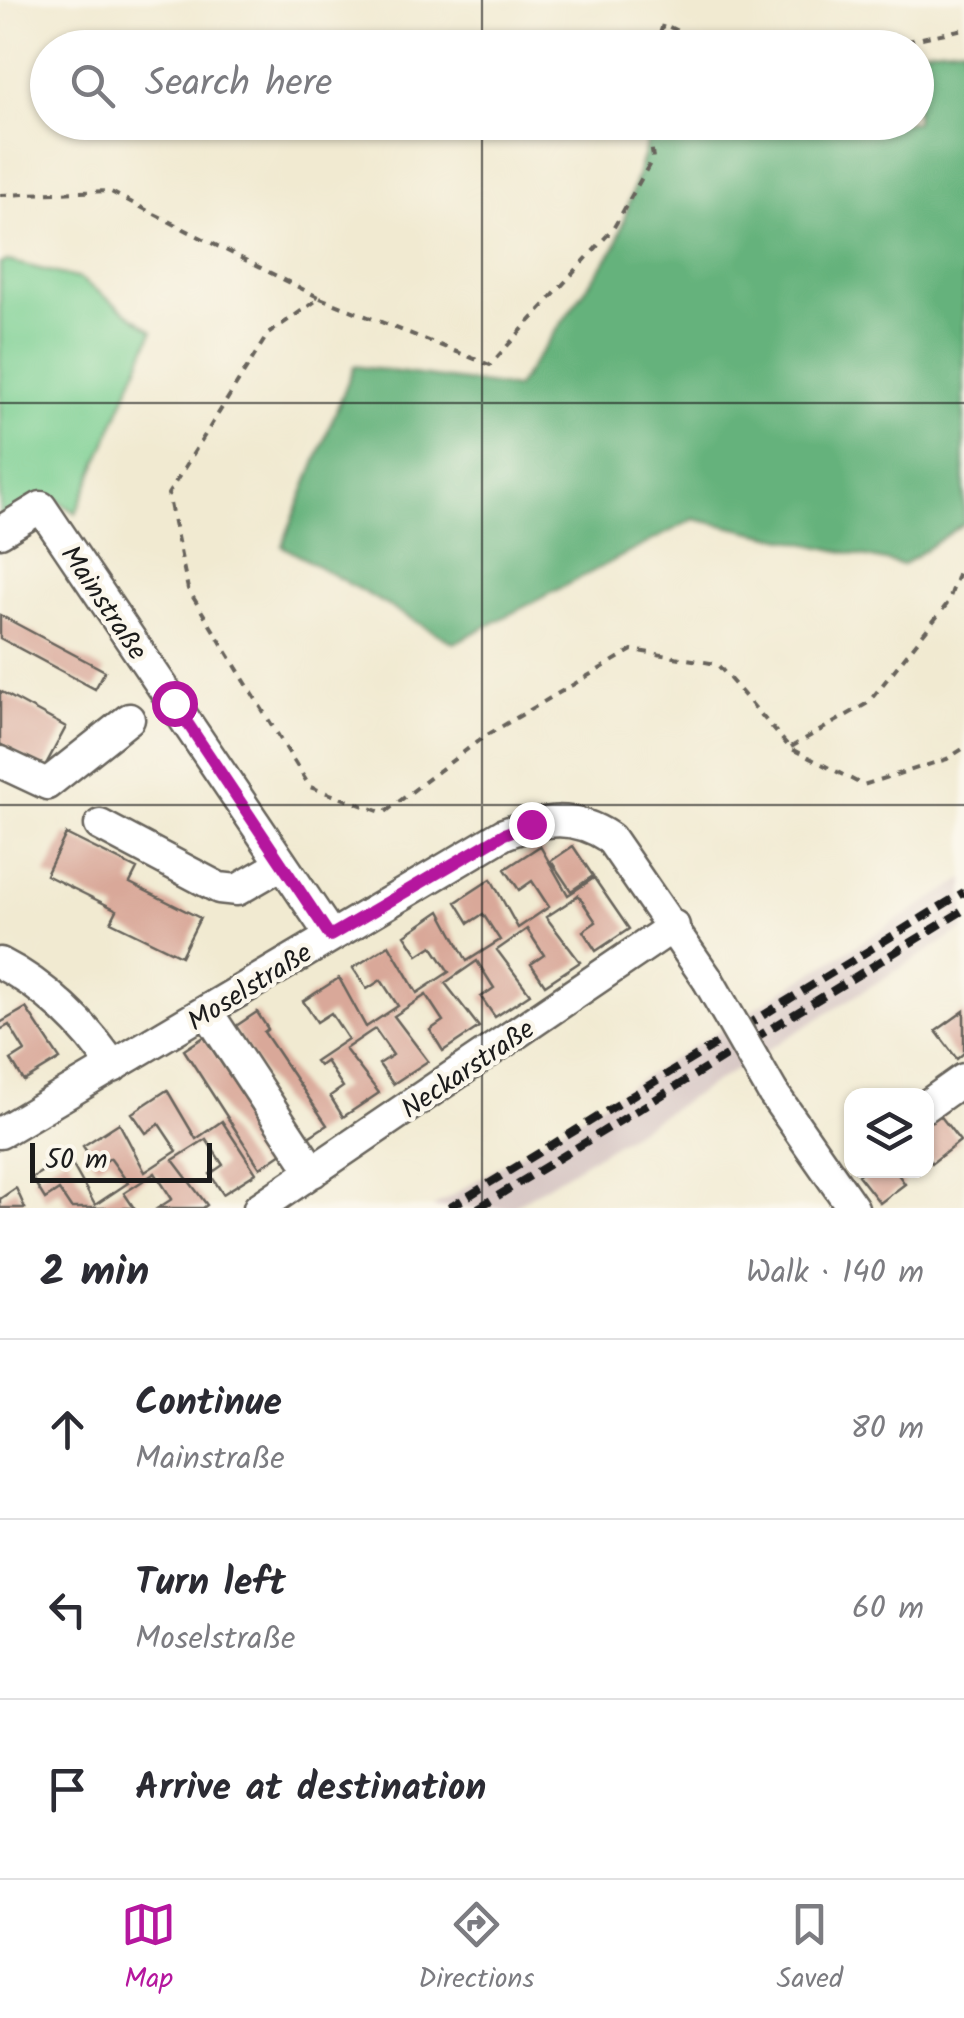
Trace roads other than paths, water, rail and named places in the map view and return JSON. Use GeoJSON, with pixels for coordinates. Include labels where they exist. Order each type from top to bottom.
{"type":"FeatureCollection","features":[{"type":"Feature","properties":{"kind":"street","name":"Mainstraße"},"geometry":{"type":"LineString","coordinates":[[0,532],[42,507],[330,936]]}},
{"type":"Feature","properties":{"kind":"street"},"geometry":{"type":"LineString","coordinates":[[0,762],[46,784],[129,719]]}},
{"type":"Feature","properties":{"kind":"street","name":"Moselstraße"},"geometry":{"type":"LineString","coordinates":[[0,1133],[504,834],[561,818],[591,825],[610,838],[674,926],[772,1093],[841,1168],[854,1208]]}},
{"type":"Feature","properties":{"kind":"street"},"geometry":{"type":"LineString","coordinates":[[100,825],[219,888],[237,890],[282,864]]}},
{"type":"Feature","properties":{"kind":"street","name":"Neckarstraße"},"geometry":{"type":"LineString","coordinates":[[259,1208],[674,926]]}},
{"type":"Feature","properties":{"kind":"street"},"geometry":{"type":"LineString","coordinates":[[0,963],[39,988],[99,1045],[113,1068]]}},
{"type":"Feature","properties":{"kind":"street"},"geometry":{"type":"LineString","coordinates":[[208,1013],[313,1172]]}},
{"type":"Feature","properties":{"kind":"street"},"geometry":{"type":"LineString","coordinates":[[934,1100],[964,1079]]}},
{"type":"Feature","properties":{"kind":"railway"},"geometry":{"type":"LineString","coordinates":[[449,1208],[964,892]]}},
{"type":"Feature","properties":{"kind":"railway"},"geometry":{"type":"LineString","coordinates":[[478,1208],[964,910]]}}]}
